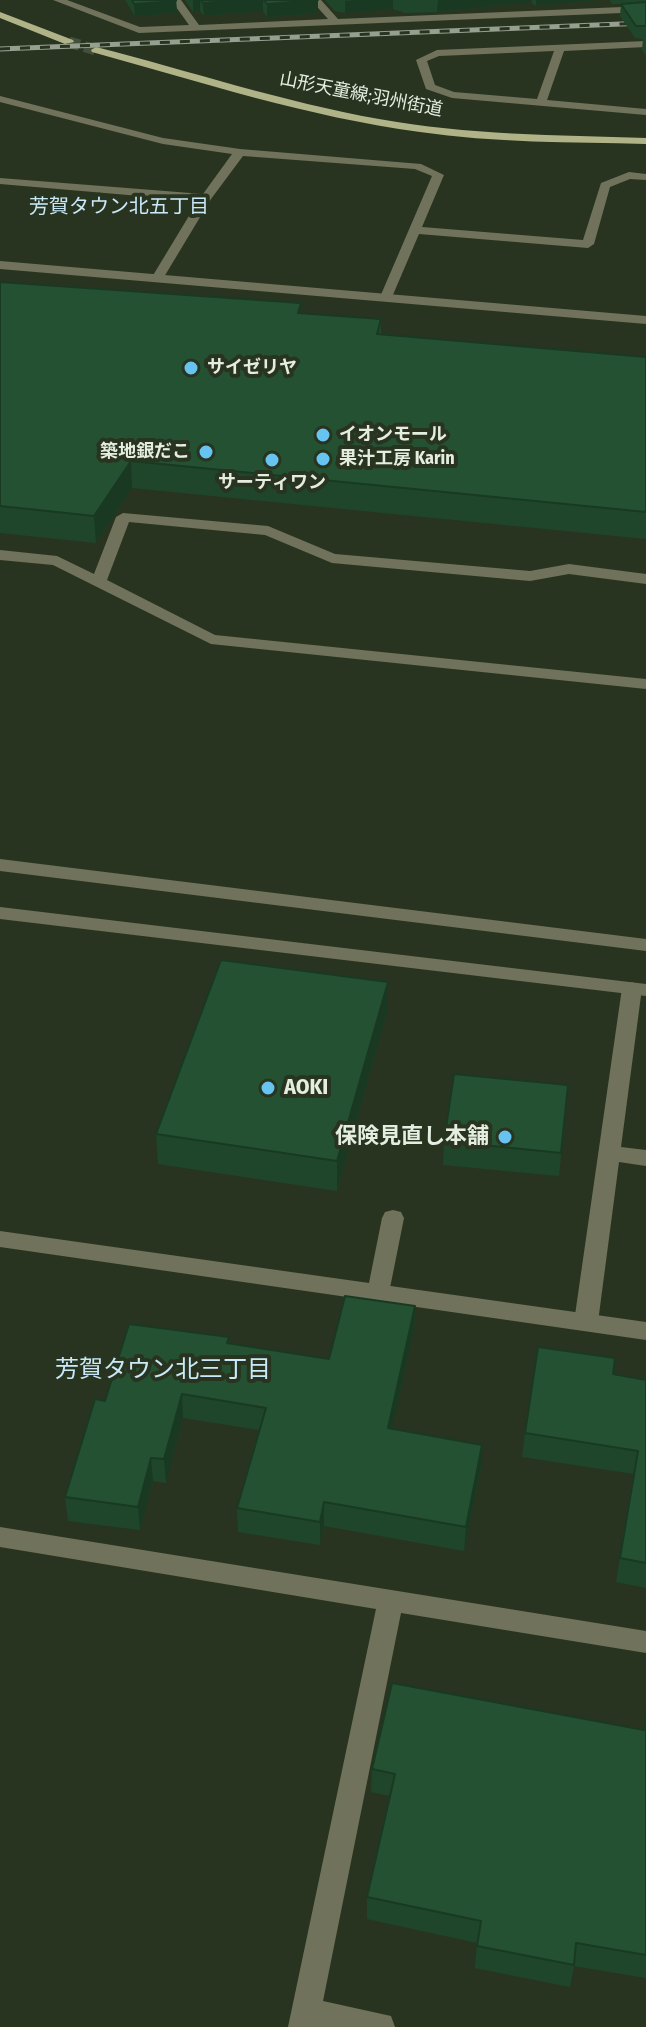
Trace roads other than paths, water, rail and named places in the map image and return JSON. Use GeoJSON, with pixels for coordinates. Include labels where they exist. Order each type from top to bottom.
{"type":"FeatureCollection","features":[{"type":"Feature","properties":{"kind":"main road"},"geometry":{"type":"LineString","coordinates":[[0,15],[69,42]]}},
{"type":"Feature","properties":{"kind":"main road","name":"山形天童線;羽州街道"},"geometry":{"type":"LineString","coordinates":[[96,50],[325,109],[420,128],[558,139],[646,141]]}},
{"type":"Feature","properties":{"kind":"street"},"geometry":{"type":"LineString","coordinates":[[58,0],[139,30],[646,9]]}},
{"type":"Feature","properties":{"kind":"street"},"geometry":{"type":"LineString","coordinates":[[176,0],[196,28]]}},
{"type":"Feature","properties":{"kind":"street"},"geometry":{"type":"LineString","coordinates":[[316,0],[336,22]]}},
{"type":"Feature","properties":{"kind":"street"},"geometry":{"type":"LineString","coordinates":[[589,0],[602,11]]}},
{"type":"Feature","properties":{"kind":"street"},"geometry":{"type":"LineString","coordinates":[[458,9],[467,17]]}},
{"type":"Feature","properties":{"kind":"street"},"geometry":{"type":"LineString","coordinates":[[646,44],[437,53],[421,60],[430,87],[452,95],[646,112]]}},
{"type":"Feature","properties":{"kind":"street"},"geometry":{"type":"LineString","coordinates":[[541,103],[560,48]]}},
{"type":"Feature","properties":{"kind":"street"},"geometry":{"type":"LineString","coordinates":[[0,99],[150,138],[240,152],[417,166],[438,175],[386,297]]}},
{"type":"Feature","properties":{"kind":"street"},"geometry":{"type":"LineString","coordinates":[[158,277],[206,198],[240,152]]}},
{"type":"Feature","properties":{"kind":"street"},"geometry":{"type":"LineString","coordinates":[[414,230],[588,244],[605,185],[629,175],[646,177]]}},
{"type":"Feature","properties":{"kind":"street"},"geometry":{"type":"LineString","coordinates":[[0,181],[206,198]]}},
{"type":"Feature","properties":{"kind":"street"},"geometry":{"type":"LineString","coordinates":[[0,265],[646,320]]}},
{"type":"Feature","properties":{"kind":"street"},"geometry":{"type":"LineString","coordinates":[[99,582],[123,517],[268,531],[332,558],[530,576],[569,569],[646,579]]}},
{"type":"Feature","properties":{"kind":"street"},"geometry":{"type":"LineString","coordinates":[[0,555],[57,561],[211,639],[646,684]]}},
{"type":"Feature","properties":{"kind":"street"},"geometry":{"type":"LineString","coordinates":[[0,865],[646,945]]}},
{"type":"Feature","properties":{"kind":"street"},"geometry":{"type":"LineString","coordinates":[[0,913],[639,989],[609,1153],[586,1322]]}},
{"type":"Feature","properties":{"kind":"street"},"geometry":{"type":"LineString","coordinates":[[609,1153],[646,1158]]}},
{"type":"Feature","properties":{"kind":"street"},"geometry":{"type":"LineString","coordinates":[[378,1293],[393,1218]]}},
{"type":"Feature","properties":{"kind":"street"},"geometry":{"type":"LineString","coordinates":[[0,1239],[646,1331]]}},
{"type":"Feature","properties":{"kind":"street"},"geometry":{"type":"LineString","coordinates":[[0,1537],[646,1642]]}},
{"type":"Feature","properties":{"kind":"street"},"geometry":{"type":"LineString","coordinates":[[380,2027],[305,2020],[391,1601]]}},
{"type":"Feature","properties":{"kind":"tunnel"},"geometry":{"type":"LineString","coordinates":[[69,42],[96,50]]}},
{"type":"Feature","properties":{"kind":"railway"},"geometry":{"type":"LineString","coordinates":[[0,49],[646,23]]}},
{"type":"Feature","properties":{"kind":"place","name":"サイゼリヤ"},"geometry":{"type":"Point","coordinates":[191,368]}},
{"type":"Feature","properties":{"kind":"place","name":"イオンモール"},"geometry":{"type":"Point","coordinates":[323,435]}},
{"type":"Feature","properties":{"kind":"place","name":"築地銀だこ"},"geometry":{"type":"Point","coordinates":[206,452]}},
{"type":"Feature","properties":{"kind":"place","name":"果汁工房 Karin"},"geometry":{"type":"Point","coordinates":[323,459]}},
{"type":"Feature","properties":{"kind":"place","name":"サーティワン"},"geometry":{"type":"Point","coordinates":[272,460]}},
{"type":"Feature","properties":{"kind":"place","name":"AOKI"},"geometry":{"type":"Point","coordinates":[268,1088]}},
{"type":"Feature","properties":{"kind":"place","name":"保険見直し本舗"},"geometry":{"type":"Point","coordinates":[505,1137]}},
{"type":"Feature","properties":{"kind":"district","name":"芳賀タウン北五丁目"},"geometry":{"type":"Point","coordinates":[119,207]}},
{"type":"Feature","properties":{"kind":"district","name":"芳賀タウン北三丁目"},"geometry":{"type":"Point","coordinates":[163,1370]}}]}
